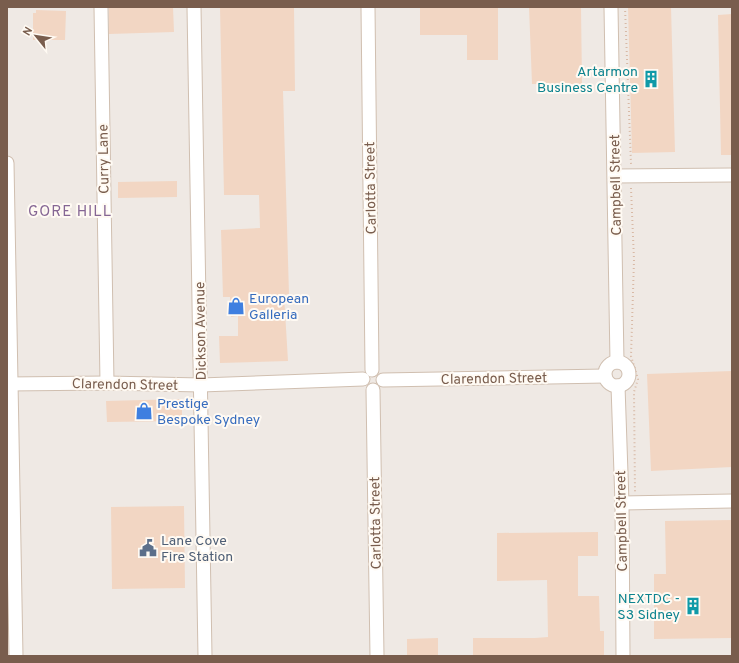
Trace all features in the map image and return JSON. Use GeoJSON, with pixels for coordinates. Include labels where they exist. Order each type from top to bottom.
{"type":"FeatureCollection","features":[{"type":"Feature","properties":{"kind":"street","name":"Curry Lane"},"geometry":{"type":"LineString","coordinates":[[101,7],[106,383]]}},
{"type":"Feature","properties":{"kind":"street","name":"Dickson Avenue"},"geometry":{"type":"LineString","coordinates":[[194,7],[205,656]]}},
{"type":"Feature","properties":{"kind":"street","name":"Carlotta Street"},"geometry":{"type":"LineString","coordinates":[[368,7],[368,375]]}},
{"type":"Feature","properties":{"kind":"street","name":"Campbell Street"},"geometry":{"type":"LineString","coordinates":[[611,7],[617,362]]}},
{"type":"Feature","properties":{"kind":"street"},"geometry":{"type":"LineString","coordinates":[[7,163],[9,384],[16,656]]}},
{"type":"Feature","properties":{"kind":"street"},"geometry":{"type":"LineString","coordinates":[[615,176],[732,175]]}},
{"type":"Feature","properties":{"kind":"street"},"geometry":{"type":"LineString","coordinates":[[617,362],[621,363],[627,368],[628,376],[625,383],[618,386],[611,384],[605,376],[609,365],[617,362]]}},
{"type":"Feature","properties":{"kind":"street"},"geometry":{"type":"LineString","coordinates":[[379,372],[383,377],[380,387],[373,390],[367,388],[364,382],[368,375],[379,372]]}},
{"type":"Feature","properties":{"kind":"street","name":"Clarendon Street"},"geometry":{"type":"LineString","coordinates":[[9,384],[106,383],[201,385],[368,375]]}},
{"type":"Feature","properties":{"kind":"street","name":"Clarendon Street"},"geometry":{"type":"LineString","coordinates":[[383,380],[605,376]]}},
{"type":"Feature","properties":{"kind":"street","name":"Campbell Street"},"geometry":{"type":"LineString","coordinates":[[618,386],[622,503],[623,656]]}},
{"type":"Feature","properties":{"kind":"street","name":"Carlotta Street"},"geometry":{"type":"LineString","coordinates":[[373,390],[377,656]]}},
{"type":"Feature","properties":{"kind":"street"},"geometry":{"type":"LineString","coordinates":[[622,503],[732,501]]}},
{"type":"Feature","properties":{"kind":"path"},"geometry":{"type":"LineString","coordinates":[[625,7],[629,71],[634,260],[632,356],[638,379],[634,392],[636,503]]}},
{"type":"Feature","properties":{"kind":"shaded area"},"geometry":{"type":"Polygon","coordinates":[[[7,7],[732,7],[732,656],[7,656],[7,7]]]}},
{"type":"Feature","properties":{"kind":"building"},"geometry":{"type":"Polygon","coordinates":[[[109,7],[173,7],[174,32],[109,34],[109,7]]]}},
{"type":"Feature","properties":{"kind":"building"},"geometry":{"type":"Polygon","coordinates":[[[220,7],[294,7],[295,91],[283,91],[289,294],[284,295],[288,361],[220,363],[219,336],[238,336],[238,316],[231,317],[230,297],[223,297],[221,230],[260,228],[259,195],[224,195],[220,7]]]}},
{"type":"Feature","properties":{"kind":"building"},"geometry":{"type":"Polygon","coordinates":[[[420,7],[498,7],[498,60],[467,60],[467,35],[420,35],[420,7]]]}},
{"type":"Feature","properties":{"kind":"building"},"geometry":{"type":"Polygon","coordinates":[[[529,7],[581,7],[582,84],[532,84],[529,7]]]}},
{"type":"Feature","properties":{"kind":"building","name":"Artarmon Business Centre"},"geometry":{"type":"Polygon","coordinates":[[[628,7],[671,7],[675,152],[632,153],[628,7]]]}},
{"type":"Feature","properties":{"kind":"building"},"geometry":{"type":"Polygon","coordinates":[[[36,10],[66,11],[65,40],[33,40],[33,13],[36,13],[36,10]]]}},
{"type":"Feature","properties":{"kind":"building"},"geometry":{"type":"Polygon","coordinates":[[[732,14],[732,155],[721,155],[718,15],[732,14]]]}},
{"type":"Feature","properties":{"kind":"building"},"geometry":{"type":"Polygon","coordinates":[[[177,181],[177,197],[118,198],[118,182],[177,181]]]}},
{"type":"Feature","properties":{"kind":"building"},"geometry":{"type":"Polygon","coordinates":[[[732,371],[732,467],[651,471],[647,374],[732,371]]]}},
{"type":"Feature","properties":{"kind":"building","name":"Prestige Bespoke Sydney"},"geometry":{"type":"Polygon","coordinates":[[[182,399],[182,421],[107,422],[106,401],[182,399]]]}},
{"type":"Feature","properties":{"kind":"building","name":"Lane Cove Fire Station"},"geometry":{"type":"Polygon","coordinates":[[[184,506],[185,588],[112,589],[111,507],[184,506]]]}},
{"type":"Feature","properties":{"kind":"building","name":"NEXTDC - S3 Sidney"},"geometry":{"type":"Polygon","coordinates":[[[732,520],[732,638],[654,639],[654,574],[666,574],[665,521],[732,520]]]}},
{"type":"Feature","properties":{"kind":"building"},"geometry":{"type":"Polygon","coordinates":[[[598,532],[598,556],[578,556],[578,596],[599,596],[600,631],[604,631],[604,656],[473,656],[473,638],[548,637],[547,580],[497,581],[497,533],[598,532]]]}},
{"type":"Feature","properties":{"kind":"building"},"geometry":{"type":"Polygon","coordinates":[[[438,638],[438,656],[407,656],[407,639],[438,638]]]}},
{"type":"Feature","properties":{"kind":"place","name":"Artarmon Business Centre"},"geometry":{"type":"Point","coordinates":[651,79]}},
{"type":"Feature","properties":{"kind":"place","name":"European Galleria"},"geometry":{"type":"Point","coordinates":[236,306]}},
{"type":"Feature","properties":{"kind":"place","name":"Prestige Bespoke Sydney"},"geometry":{"type":"Point","coordinates":[144,411]}},
{"type":"Feature","properties":{"kind":"place","name":"Lane Cove Fire Station"},"geometry":{"type":"Point","coordinates":[148,548]}},
{"type":"Feature","properties":{"kind":"place","name":"NEXTDC - S3 Sidney"},"geometry":{"type":"Point","coordinates":[693,606]}},
{"type":"Feature","properties":{"kind":"district","name":"GORE HILL"},"geometry":{"type":"Point","coordinates":[70,211]}}]}
